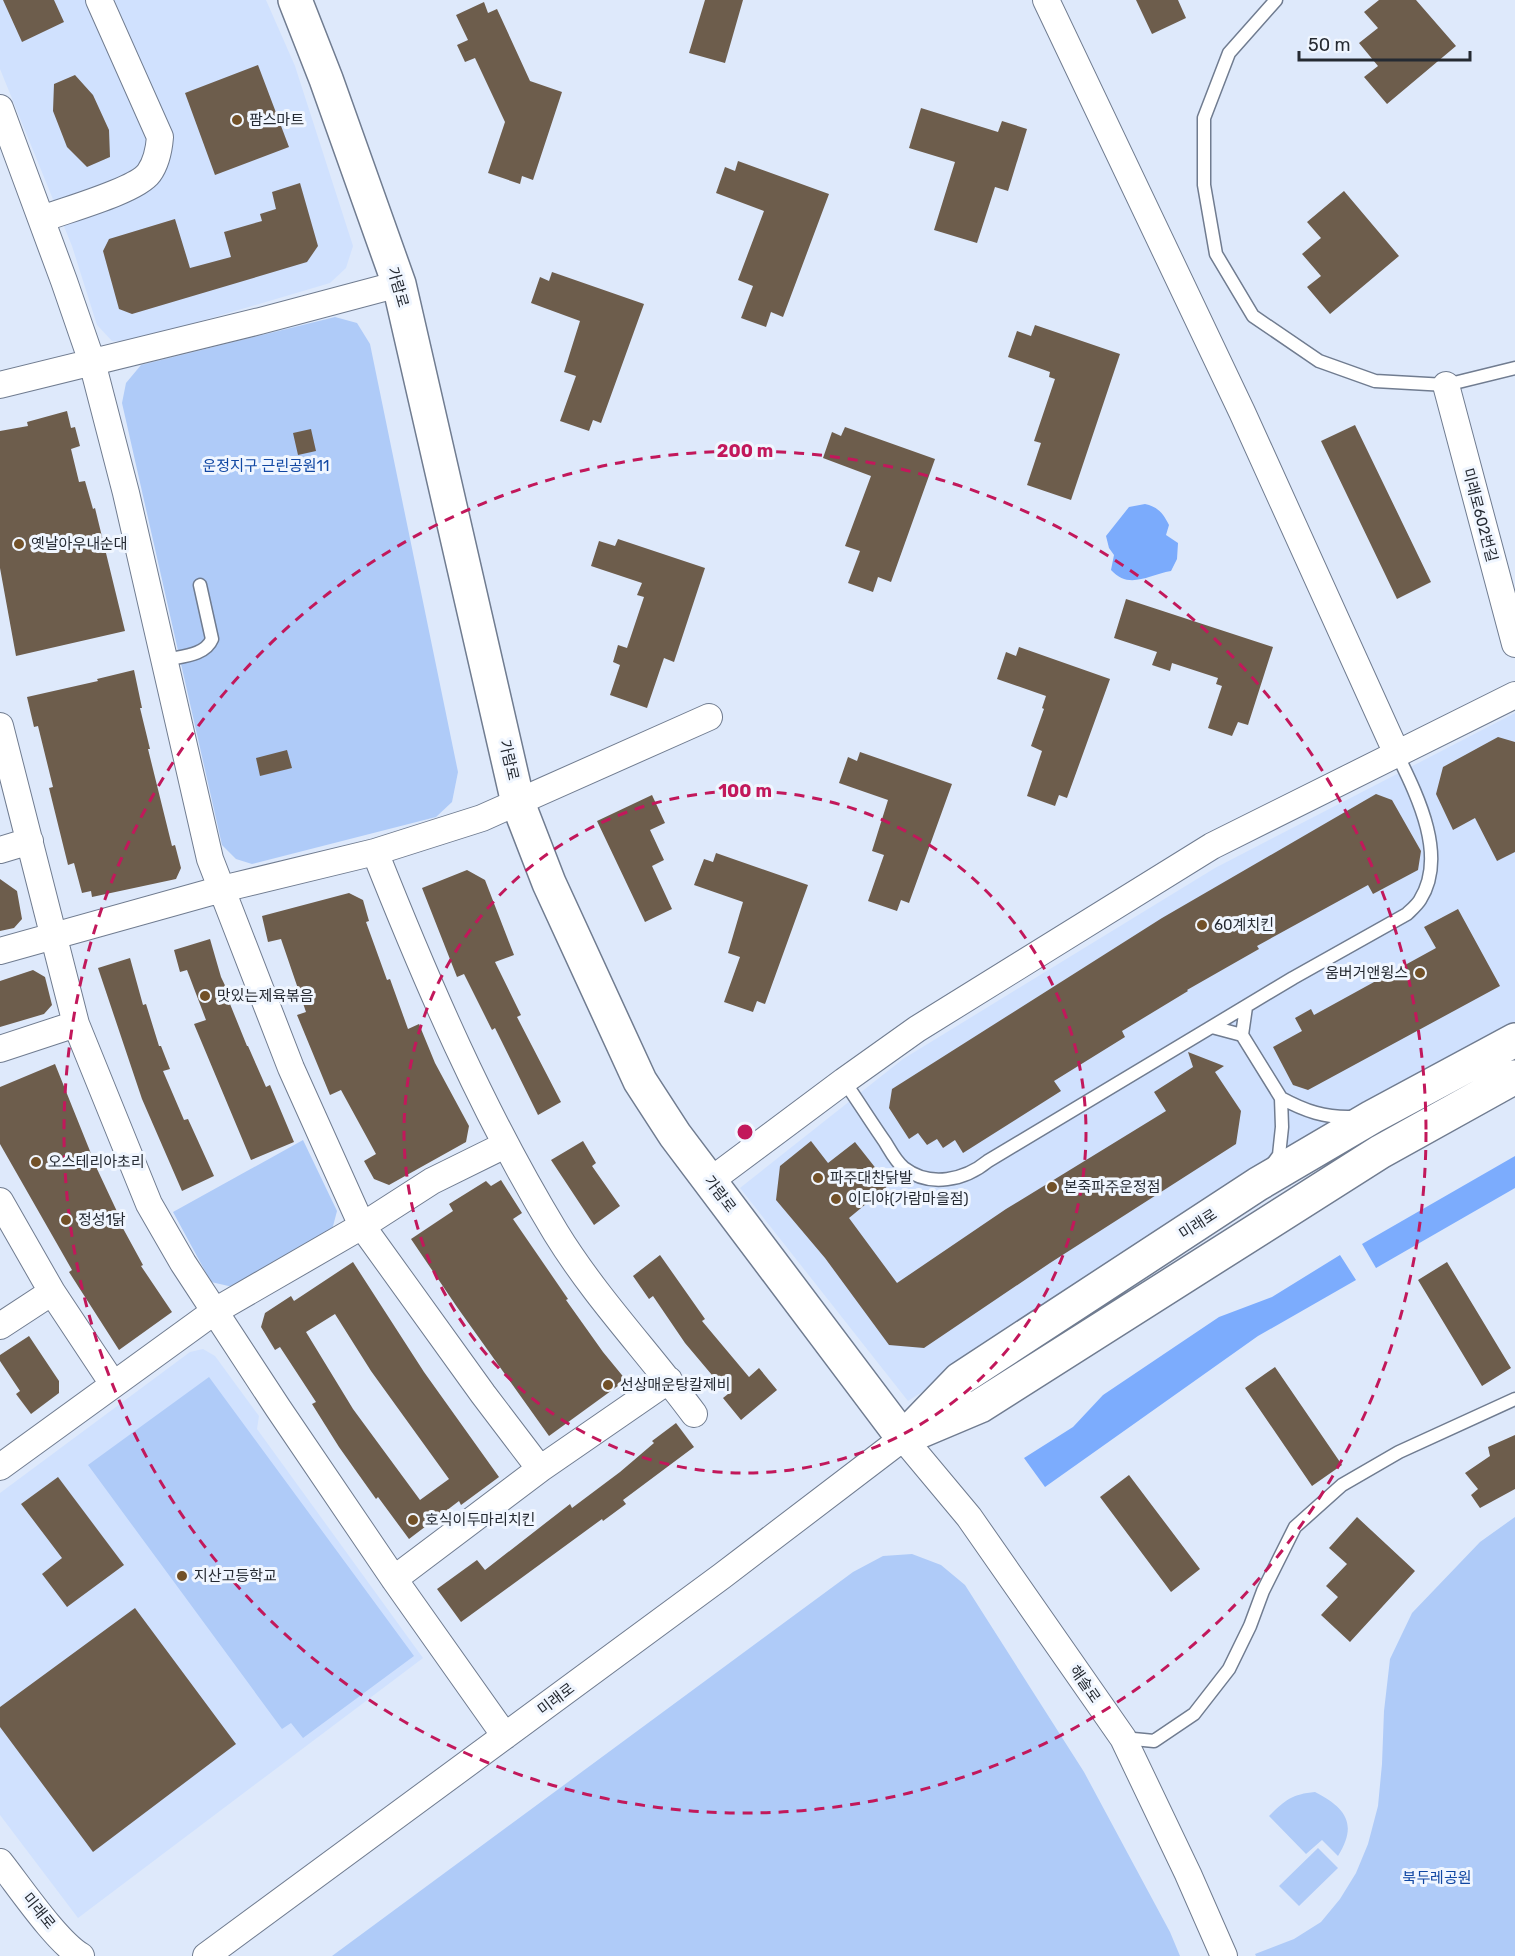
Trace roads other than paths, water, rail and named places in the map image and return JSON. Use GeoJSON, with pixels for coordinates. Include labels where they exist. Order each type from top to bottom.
{"type":"FeatureCollection","features":[{"type":"Feature","properties":{"kind":"street"},"geometry":{"type":"LineString","coordinates":[[42,219],[134,185],[149,173],[159,151],[159,137],[99,0]]}},
{"type":"Feature","properties":{"kind":"street","name":"가람로"},"geometry":{"type":"LineString","coordinates":[[295,0],[326,79],[399,284],[518,803],[549,883],[640,1081],[675,1135],[903,1438]]}},
{"type":"Feature","properties":{"kind":"street"},"geometry":{"type":"LineString","coordinates":[[1046,0],[1242,412],[1397,754]]}},
{"type":"Feature","properties":{"kind":"street"},"geometry":{"type":"LineString","coordinates":[[0,108],[92,362],[126,493],[210,859],[291,1068],[362,1226],[540,1469]]}},
{"type":"Feature","properties":{"kind":"street"},"geometry":{"type":"LineString","coordinates":[[0,385],[399,284]]}},
{"type":"Feature","properties":{"kind":"street","name":"미래로602번길"},"geometry":{"type":"LineString","coordinates":[[1446,385],[1515,644]]}},
{"type":"Feature","properties":{"kind":"street"},"geometry":{"type":"LineString","coordinates":[[710,1181],[917,1029],[1212,846],[1515,695]]}},
{"type":"Feature","properties":{"kind":"street"},"geometry":{"type":"LineString","coordinates":[[0,951],[54,934],[222,889],[375,852],[482,819],[709,717]]}},
{"type":"Feature","properties":{"kind":"street"},"geometry":{"type":"LineString","coordinates":[[0,726],[76,1024],[149,1204],[183,1263],[278,1408],[394,1579],[506,1736]]}},
{"type":"Feature","properties":{"kind":"street"},"geometry":{"type":"LineString","coordinates":[[0,850],[30,841]]}},
{"type":"Feature","properties":{"kind":"street"},"geometry":{"type":"LineString","coordinates":[[375,852],[461,1055],[505,1145],[557,1235],[608,1306],[694,1414]]}},
{"type":"Feature","properties":{"kind":"street"},"geometry":{"type":"LineString","coordinates":[[0,1050],[76,1024]]}},
{"type":"Feature","properties":{"kind":"street","name":"미래로"},"geometry":{"type":"LineString","coordinates":[[206,1956],[722,1576],[903,1438],[960,1380],[1258,1184],[1372,1117],[1515,1040]]}},
{"type":"Feature","properties":{"kind":"street","name":"미래로"},"geometry":{"type":"LineString","coordinates":[[903,1438],[980,1406],[1380,1152],[1515,1077]]}},
{"type":"Feature","properties":{"kind":"street"},"geometry":{"type":"LineString","coordinates":[[0,1467],[215,1311],[362,1226],[432,1181],[505,1145]]}},
{"type":"Feature","properties":{"kind":"street"},"geometry":{"type":"LineString","coordinates":[[0,1201],[52,1292],[112,1384]]}},
{"type":"Feature","properties":{"kind":"street"},"geometry":{"type":"LineString","coordinates":[[0,1326],[52,1292]]}},
{"type":"Feature","properties":{"kind":"street"},"geometry":{"type":"LineString","coordinates":[[394,1579],[540,1469],[669,1380]]}},
{"type":"Feature","properties":{"kind":"street","name":"해솔로"},"geometry":{"type":"LineString","coordinates":[[903,1438],[969,1517],[1123,1738],[1188,1874],[1224,1956]]}},
{"type":"Feature","properties":{"kind":"street","name":"미래로"},"geometry":{"type":"LineString","coordinates":[[0,1862],[51,1926],[74,1952],[81,1956]]}},
{"type":"Feature","properties":{"kind":"lane"},"geometry":{"type":"LineString","coordinates":[[1276,0],[1228,53],[1204,118],[1204,185],[1216,254],[1253,316],[1319,361],[1375,381],[1446,385],[1515,368]]}},
{"type":"Feature","properties":{"kind":"lane"},"geometry":{"type":"LineString","coordinates":[[165,660],[200,651],[208,647],[212,639],[200,585]]}},
{"type":"Feature","properties":{"kind":"lane"},"geometry":{"type":"LineString","coordinates":[[844,1081],[901,1167],[922,1178],[935,1180],[968,1174],[979,1169],[988,1161],[1212,1027],[1407,914],[1419,901],[1427,883],[1431,858],[1427,830],[1415,790],[1397,754]]}},
{"type":"Feature","properties":{"kind":"lane"},"geometry":{"type":"LineString","coordinates":[[1246,1007],[1242,1035],[1281,1098],[1282,1127],[1279,1155],[1258,1184]]}},
{"type":"Feature","properties":{"kind":"lane"},"geometry":{"type":"LineString","coordinates":[[1212,1027],[1242,1035]]}},
{"type":"Feature","properties":{"kind":"lane"},"geometry":{"type":"LineString","coordinates":[[1281,1098],[1305,1111],[1339,1117],[1372,1117]]}},
{"type":"Feature","properties":{"kind":"lane"},"geometry":{"type":"LineString","coordinates":[[1123,1738],[1154,1742],[1194,1714],[1229,1669],[1250,1626],[1263,1591],[1295,1527],[1342,1485],[1399,1452],[1515,1399]]}},
{"type":"Feature","properties":{"kind":"place","name":"팜스마트"},"geometry":{"type":"Point","coordinates":[237,120]}},
{"type":"Feature","properties":{"kind":"place","name":"옛날아우내순대"},"geometry":{"type":"Point","coordinates":[19,544]}},
{"type":"Feature","properties":{"kind":"place","name":"60계치킨"},"geometry":{"type":"Point","coordinates":[1202,925]}},
{"type":"Feature","properties":{"kind":"place","name":"움버거앤윙스"},"geometry":{"type":"Point","coordinates":[1420,973]}},
{"type":"Feature","properties":{"kind":"place","name":"맛있는제육볶음"},"geometry":{"type":"Point","coordinates":[205,996]}},
{"type":"Feature","properties":{"kind":"place","name":"오스테리아초리"},"geometry":{"type":"Point","coordinates":[36,1162]}},
{"type":"Feature","properties":{"kind":"place","name":"파주대찬닭발"},"geometry":{"type":"Point","coordinates":[818,1178]}},
{"type":"Feature","properties":{"kind":"place","name":"본죽파주운정점"},"geometry":{"type":"Point","coordinates":[1052,1187]}},
{"type":"Feature","properties":{"kind":"place","name":"이디야(가람마을점)"},"geometry":{"type":"Point","coordinates":[836,1199]}},
{"type":"Feature","properties":{"kind":"place","name":"정성1닭"},"geometry":{"type":"Point","coordinates":[66,1220]}},
{"type":"Feature","properties":{"kind":"place","name":"선상매운탕칼제비"},"geometry":{"type":"Point","coordinates":[608,1385]}},
{"type":"Feature","properties":{"kind":"place","name":"호식이두마리치킨"},"geometry":{"type":"Point","coordinates":[413,1520]}},
{"type":"Feature","properties":{"kind":"place","name":"지산고등학교"},"geometry":{"type":"Point","coordinates":[182,1576]}},
{"type":"Feature","properties":{"kind":"park label","name":"운정지구 근린공원11"},"geometry":{"type":"Point","coordinates":[266,466]}},
{"type":"Feature","properties":{"kind":"park label","name":"북두레공원"},"geometry":{"type":"Point","coordinates":[1437,1878]}}]}
